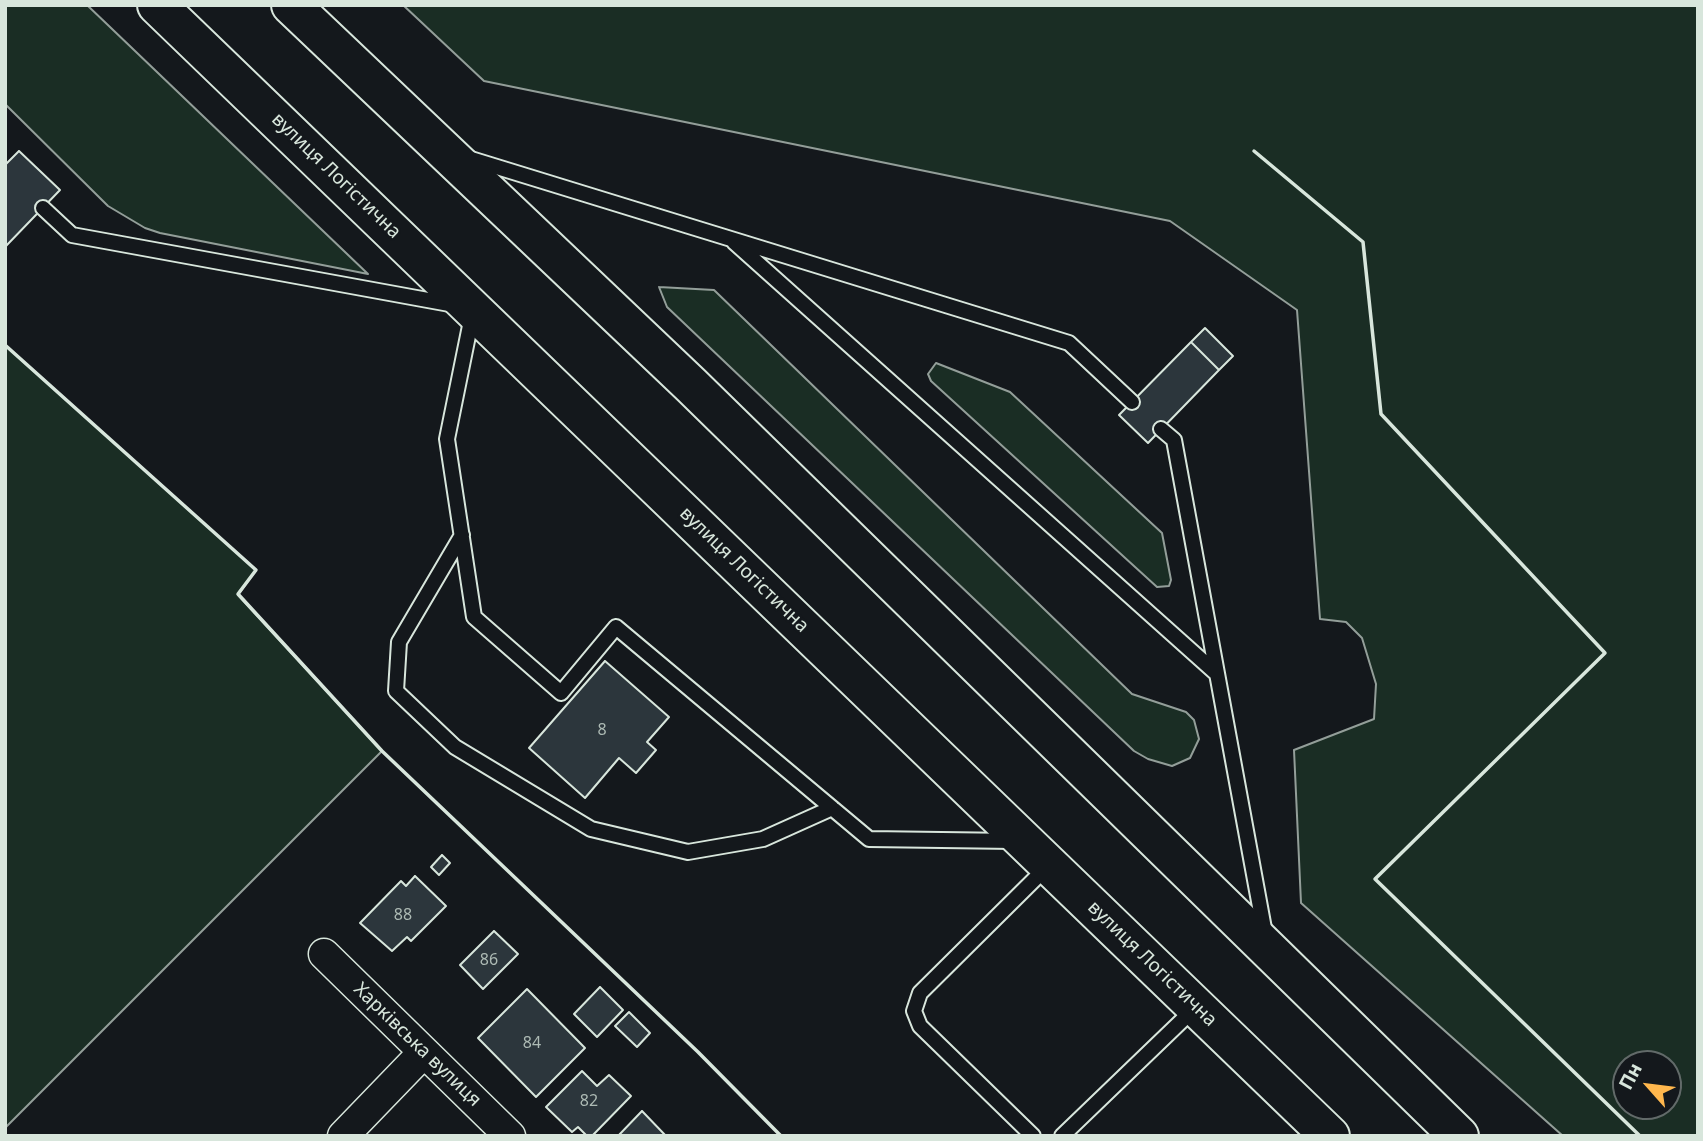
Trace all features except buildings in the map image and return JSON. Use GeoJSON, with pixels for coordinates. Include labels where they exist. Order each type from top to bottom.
{"type":"FeatureCollection","features":[{"type":"Feature","properties":{"kind":"main road","name":"вулиця Логістична"},"geometry":{"type":"LineString","coordinates":[[157,5],[1330,1136]]}},
{"type":"Feature","properties":{"kind":"main road"},"geometry":{"type":"LineString","coordinates":[[291,5],[691,385],[1267,945],[1459,1136]]}},
{"type":"Feature","properties":{"kind":"street","name":"Харківська вулиця"},"geometry":{"type":"LineString","coordinates":[[324,954],[510,1136]]}},
{"type":"Feature","properties":{"kind":"street"},"geometry":{"type":"LineString","coordinates":[[343,1136],[424,1052]]}},
{"type":"Feature","properties":{"kind":"lane"},"geometry":{"type":"LineString","coordinates":[[442,150],[1069,343],[1132,402]]}},
{"type":"Feature","properties":{"kind":"lane"},"geometry":{"type":"LineString","coordinates":[[43,208],[72,236],[474,308],[447,439],[474,618],[561,692],[616,627],[869,839],[1037,853]]}},
{"type":"Feature","properties":{"kind":"lane"},"geometry":{"type":"LineString","coordinates":[[731,240],[1216,673]]}},
{"type":"Feature","properties":{"kind":"lane"},"geometry":{"type":"LineString","coordinates":[[1161,429],[1174,440],[1267,945]]}},
{"type":"Feature","properties":{"kind":"lane"},"geometry":{"type":"LineString","coordinates":[[462,535],[399,642],[396,691],[454,747],[591,830],[688,852],[763,839],[832,808]]}},
{"type":"Feature","properties":{"kind":"lane"},"geometry":{"type":"LineString","coordinates":[[1033,1136],[920,1026],[914,1011],[920,993],[1037,853]]}},
{"type":"Feature","properties":{"kind":"lane"},"geometry":{"type":"LineString","coordinates":[[1062,1136],[1196,1007]]}},
{"type":"Feature","properties":{"kind":"green space"},"geometry":{"type":"Polygon","coordinates":[[[5,5],[87,5],[368,274],[160,233],[145,228],[108,206],[5,104],[5,5]]]}},
{"type":"Feature","properties":{"kind":"green space"},"geometry":{"type":"Polygon","coordinates":[[[403,5],[1698,5],[1698,1136],[1563,1136],[1301,903],[1294,750],[1374,719],[1376,684],[1362,638],[1346,622],[1320,619],[1297,310],[1170,221],[484,81],[403,5]]]}},
{"type":"Feature","properties":{"kind":"green space"},"geometry":{"type":"Polygon","coordinates":[[[659,287],[714,290],[1132,694],[1186,712],[1194,720],[1199,739],[1190,758],[1172,766],[1148,759],[1134,751],[667,307],[659,287]]]}},
{"type":"Feature","properties":{"kind":"green space"},"geometry":{"type":"Polygon","coordinates":[[[5,345],[256,570],[238,595],[382,751],[5,1128],[5,345]]]}},
{"type":"Feature","properties":{"kind":"green space"},"geometry":{"type":"Polygon","coordinates":[[[936,363],[1010,392],[1162,533],[1171,580],[1169,586],[1157,587],[931,381],[928,374],[936,363]]]}},
{"type":"Feature","properties":{"kind":"wall"},"geometry":{"type":"LineString","coordinates":[[1254,151],[1363,242],[1381,414],[1605,653],[1375,879],[1640,1136]]}},
{"type":"Feature","properties":{"kind":"wall"},"geometry":{"type":"LineString","coordinates":[[5,345],[256,570],[238,594],[382,751],[698,1052],[781,1136]]}}]}
